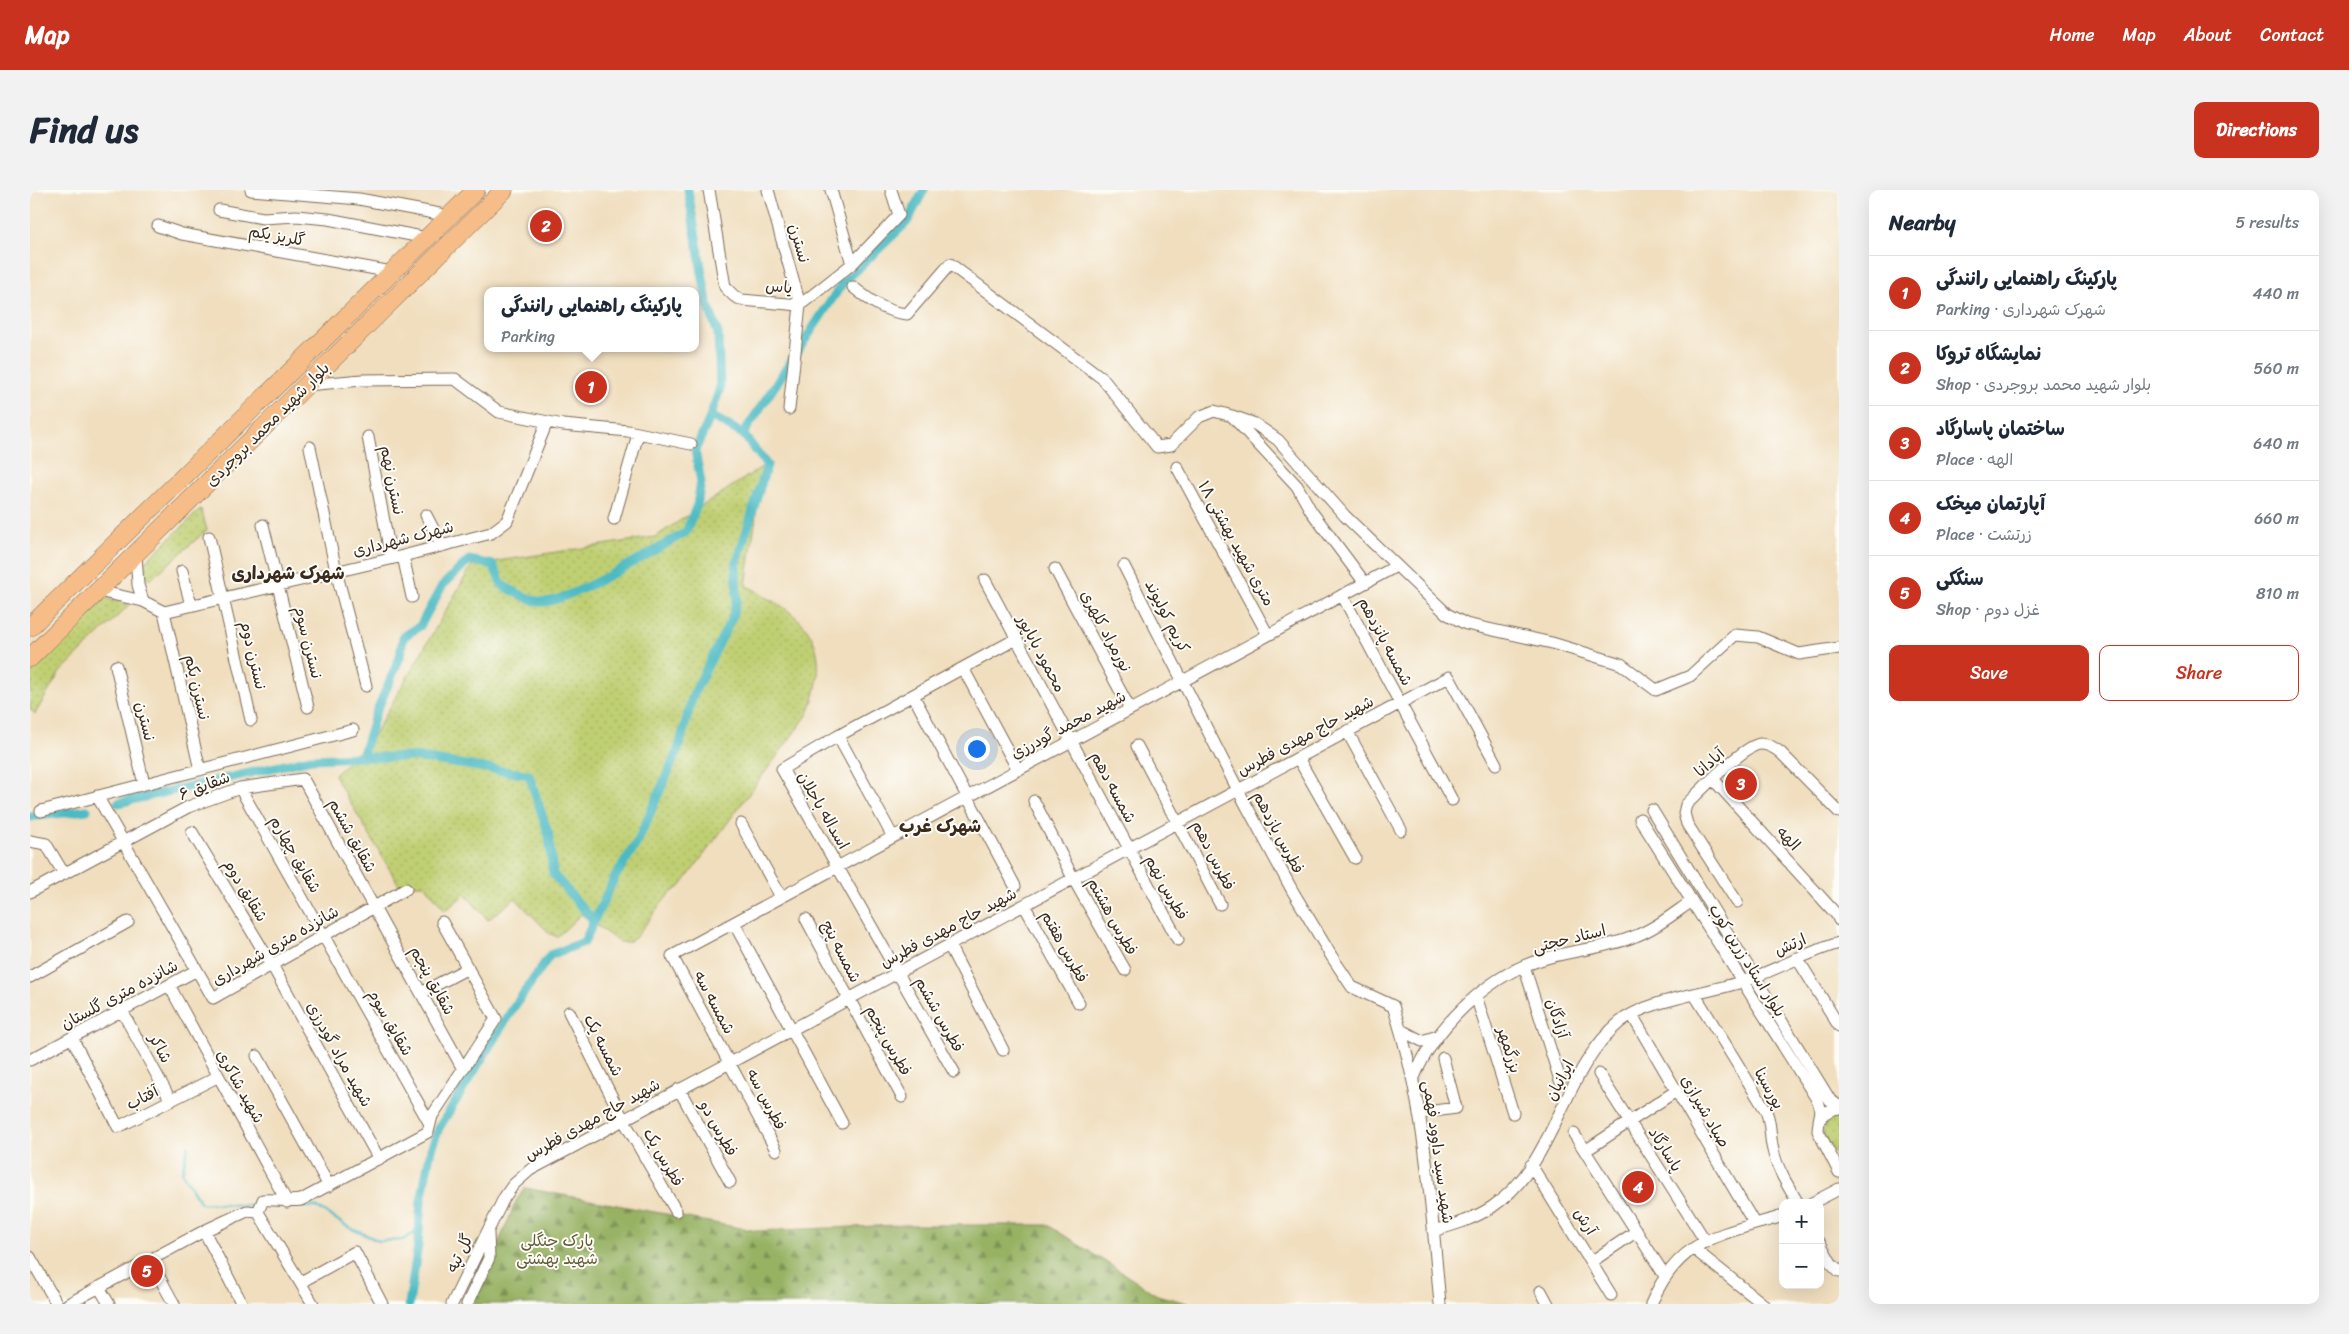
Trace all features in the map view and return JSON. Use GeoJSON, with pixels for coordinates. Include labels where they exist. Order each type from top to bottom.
{"type":"FeatureCollection","features":[{"type":"Feature","properties":{"kind":"highway","name":"بلوار شهید محمد بروجردی"},"geometry":{"type":"LineString","coordinates":[[30,627],[476,190]]}},
{"type":"Feature","properties":{"kind":"highway","name":"بلوار شهید محمد بروجردی"},"geometry":{"type":"LineString","coordinates":[[30,658],[504,190]]}},
{"type":"Feature","properties":{"kind":"street"},"geometry":{"type":"LineString","coordinates":[[250,190],[359,199],[450,216]]}},
{"type":"Feature","properties":{"kind":"street","name":"یاس"},"geometry":{"type":"LineString","coordinates":[[709,190],[726,287],[734,296],[742,300],[800,304],[852,264],[898,215],[891,190]]}},
{"type":"Feature","properties":{"kind":"street","name":"نسترن"},"geometry":{"type":"LineString","coordinates":[[768,190],[800,304]]}},
{"type":"Feature","properties":{"kind":"street"},"geometry":{"type":"LineString","coordinates":[[831,190],[852,264]]}},
{"type":"Feature","properties":{"kind":"street"},"geometry":{"type":"LineString","coordinates":[[219,210],[263,218],[296,216],[328,219],[427,238]]}},
{"type":"Feature","properties":{"kind":"street","name":"گلریز یکم"},"geometry":{"type":"LineString","coordinates":[[158,226],[182,234],[392,272]]}},
{"type":"Feature","properties":{"kind":"street"},"geometry":{"type":"LineString","coordinates":[[853,287],[865,297],[891,312],[907,314],[950,264],[1102,378],[1157,447],[1171,445],[1199,417],[1214,412],[1256,424],[1278,440],[1352,522],[1447,614],[1466,624],[1552,643],[1621,664],[1656,690],[1690,676],[1735,635],[1758,637],[1798,654],[1839,648]]}},
{"type":"Feature","properties":{"kind":"street"},"geometry":{"type":"LineString","coordinates":[[789,409],[800,304]]}},
{"type":"Feature","properties":{"kind":"street"},"geometry":{"type":"LineString","coordinates":[[307,385],[362,380],[454,379],[500,412],[547,422],[638,434],[691,444]]}},
{"type":"Feature","properties":{"kind":"street"},"geometry":{"type":"LineString","coordinates":[[1232,416],[1297,486],[1328,535],[1365,583]]}},
{"type":"Feature","properties":{"kind":"street","name":"شهرک شهرداری"},"geometry":{"type":"LineString","coordinates":[[164,612],[336,572],[491,532],[507,521],[547,422]]}},
{"type":"Feature","properties":{"kind":"street"},"geometry":{"type":"LineString","coordinates":[[614,519],[638,434]]}},
{"type":"Feature","properties":{"kind":"street","name":"نسترن نهم"},"geometry":{"type":"LineString","coordinates":[[368,437],[397,557],[412,597]]}},
{"type":"Feature","properties":{"kind":"street"},"geometry":{"type":"LineString","coordinates":[[310,447],[336,572],[366,686]]}},
{"type":"Feature","properties":{"kind":"street","name":"۱۸ متری شهید بهشتی"},"geometry":{"type":"LineString","coordinates":[[1177,467],[1268,635]]}},
{"type":"Feature","properties":{"kind":"street"},"geometry":{"type":"LineString","coordinates":[[426,515],[442,546]]}},
{"type":"Feature","properties":{"kind":"street","name":"نسترن سوم"},"geometry":{"type":"LineString","coordinates":[[263,525],[308,707]]}},
{"type":"Feature","properties":{"kind":"street","name":"نسترن دوم"},"geometry":{"type":"LineString","coordinates":[[209,537],[251,720]]}},
{"type":"Feature","properties":{"kind":"street"},"geometry":{"type":"LineString","coordinates":[[136,554],[138,585],[144,601]]}},
{"type":"Feature","properties":{"kind":"street","name":"کریم کولیوند"},"geometry":{"type":"LineString","coordinates":[[1124,566],[1238,790]]}},
{"type":"Feature","properties":{"kind":"street","name":"نورمراد کلهری"},"geometry":{"type":"LineString","coordinates":[[1055,569],[1130,709]]}},
{"type":"Feature","properties":{"kind":"street","name":"شهید محمد گودرزی"},"geometry":{"type":"LineString","coordinates":[[672,956],[1391,569]]}},
{"type":"Feature","properties":{"kind":"street"},"geometry":{"type":"LineString","coordinates":[[182,571],[191,605]]}},
{"type":"Feature","properties":{"kind":"street","name":"محمود باباپور"},"geometry":{"type":"LineString","coordinates":[[985,580],[1071,741]]}},
{"type":"Feature","properties":{"kind":"street"},"geometry":{"type":"LineString","coordinates":[[98,591],[144,601],[164,612]]}},
{"type":"Feature","properties":{"kind":"street","name":"شمسه پانزدهم"},"geometry":{"type":"LineString","coordinates":[[1342,595],[1452,800]]}},
{"type":"Feature","properties":{"kind":"street","name":"نسترن یکم"},"geometry":{"type":"LineString","coordinates":[[164,612],[200,770]]}},
{"type":"Feature","properties":{"kind":"street"},"geometry":{"type":"LineString","coordinates":[[892,837],[838,736],[1016,639]]}},
{"type":"Feature","properties":{"kind":"street","name":"نسترن"},"geometry":{"type":"LineString","coordinates":[[116,666],[144,784]]}},
{"type":"Feature","properties":{"kind":"street"},"geometry":{"type":"LineString","coordinates":[[963,668],[1018,770]]}},
{"type":"Feature","properties":{"kind":"street","name":"شهید حاج مهدی فطرس"},"geometry":{"type":"LineString","coordinates":[[488,1232],[504,1198],[521,1177],[541,1164],[1449,677],[1496,764]]}},
{"type":"Feature","properties":{"kind":"street"},"geometry":{"type":"LineString","coordinates":[[913,695],[1015,886]]}},
{"type":"Feature","properties":{"kind":"street"},"geometry":{"type":"LineString","coordinates":[[41,811],[353,730]]}},
{"type":"Feature","properties":{"kind":"street"},"geometry":{"type":"LineString","coordinates":[[1347,732],[1401,830]]}},
{"type":"Feature","properties":{"kind":"street","name":"اسداله باجلان"},"geometry":{"type":"LineString","coordinates":[[838,736],[782,769],[898,972]]}},
{"type":"Feature","properties":{"kind":"street","name":"شمسه دهم"},"geometry":{"type":"LineString","coordinates":[[1071,741],[1128,849]]}},
{"type":"Feature","properties":{"kind":"street","name":"آپادانا"},"geometry":{"type":"LineString","coordinates":[[1737,902],[1687,824],[1684,812],[1686,805],[1713,779],[1752,747],[1759,744],[1771,746],[1781,753],[1839,812]]}},
{"type":"Feature","properties":{"kind":"street","name":"فطرس دهم"},"geometry":{"type":"LineString","coordinates":[[1137,746],[1220,904]]}},
{"type":"Feature","properties":{"kind":"street"},"geometry":{"type":"LineString","coordinates":[[1298,758],[1355,858]]}},
{"type":"Feature","properties":{"kind":"street","name":"شقایق ۶"},"geometry":{"type":"LineString","coordinates":[[30,892],[188,807],[240,788],[303,779]]}},
{"type":"Feature","properties":{"kind":"street","name":"شقایق ششم"},"geometry":{"type":"LineString","coordinates":[[303,779],[374,907]]}},
{"type":"Feature","properties":{"kind":"street","name":"الهه"},"geometry":{"type":"LineString","coordinates":[[1713,779],[1838,915],[1839,920]]}},
{"type":"Feature","properties":{"kind":"street","name":"شقایق چهارم"},"geometry":{"type":"LineString","coordinates":[[240,788],[324,936]]}},
{"type":"Feature","properties":{"kind":"street","name":"فطرس یازدهم"},"geometry":{"type":"LineString","coordinates":[[1238,790],[1292,890],[1352,987],[1393,1006]]}},
{"type":"Feature","properties":{"kind":"street","name":"شانزده متری شهرداری"},"geometry":{"type":"LineString","coordinates":[[98,796],[213,998],[406,889]]}},
{"type":"Feature","properties":{"kind":"street","name":"فطرس هشتم"},"geometry":{"type":"LineString","coordinates":[[1034,801],[1073,878],[1125,970]]}},
{"type":"Feature","properties":{"kind":"street","name":"بلوار استاد زرین کوب"},"geometry":{"type":"LineString","coordinates":[[1652,810],[1830,1100],[1839,1107]]}},
{"type":"Feature","properties":{"kind":"street","name":"بلوار استاد زرین کوب"},"geometry":{"type":"LineString","coordinates":[[1640,819],[1818,1101],[1821,1112],[1819,1137],[1839,1172]]}},
{"type":"Feature","properties":{"kind":"street"},"geometry":{"type":"LineString","coordinates":[[741,824],[781,898]]}},
{"type":"Feature","properties":{"kind":"street","name":"شقایق دوم"},"geometry":{"type":"LineString","coordinates":[[192,832],[272,965]]}},
{"type":"Feature","properties":{"kind":"street"},"geometry":{"type":"LineString","coordinates":[[30,841],[46,844],[64,874]]}},
{"type":"Feature","properties":{"kind":"street","name":"فطرس نهم"},"geometry":{"type":"LineString","coordinates":[[1128,849],[1178,940]]}},
{"type":"Feature","properties":{"kind":"street","name":"استاد حجتی"},"geometry":{"type":"LineString","coordinates":[[1413,1080],[1420,1062],[1438,1036],[1476,996],[1488,987],[1524,966],[1539,960],[1609,946],[1634,937],[1648,931],[1692,901]]}},
{"type":"Feature","properties":{"kind":"street","name":"فطرس هفتم"},"geometry":{"type":"LineString","coordinates":[[1024,905],[1079,1003]]}},
{"type":"Feature","properties":{"kind":"street","name":"شقایق پنجم"},"geometry":{"type":"LineString","coordinates":[[374,907],[463,1069]]}},
{"type":"Feature","properties":{"kind":"street","name":"شمسه پنج"},"geometry":{"type":"LineString","coordinates":[[806,919],[848,999]]}},
{"type":"Feature","properties":{"kind":"street"},"geometry":{"type":"LineString","coordinates":[[30,977],[128,922]]}},
{"type":"Feature","properties":{"kind":"street"},"geometry":{"type":"LineString","coordinates":[[258,1212],[263,1200],[275,1199],[287,1202],[301,1200],[428,1132],[432,1116],[496,1018],[442,922]]}},
{"type":"Feature","properties":{"kind":"street"},"geometry":{"type":"LineString","coordinates":[[734,923],[842,1123]]}},
{"type":"Feature","properties":{"kind":"street","name":"شقایق سوم"},"geometry":{"type":"LineString","coordinates":[[324,936],[430,1124]]}},
{"type":"Feature","properties":{"kind":"street","name":"ارتش"},"geometry":{"type":"LineString","coordinates":[[1742,982],[1797,958],[1839,943]]}},
{"type":"Feature","properties":{"kind":"street"},"geometry":{"type":"LineString","coordinates":[[949,945],[1003,1050]]}},
{"type":"Feature","properties":{"kind":"street","name":"شمسه سه"},"geometry":{"type":"LineString","coordinates":[[672,956],[729,1063]]}},
{"type":"Feature","properties":{"kind":"street"},"geometry":{"type":"LineString","coordinates":[[1797,958],[1839,1026]]}},
{"type":"Feature","properties":{"kind":"street","name":"شهید مراد گودرزی"},"geometry":{"type":"LineString","coordinates":[[272,965],[379,1159]]}},
{"type":"Feature","properties":{"kind":"street","name":"آزادگان"},"geometry":{"type":"LineString","coordinates":[[1524,966],[1560,1080]]}},
{"type":"Feature","properties":{"kind":"street"},"geometry":{"type":"LineString","coordinates":[[421,993],[468,968]]}},
{"type":"Feature","properties":{"kind":"street","name":"شانزده متری گلستان"},"geometry":{"type":"LineString","coordinates":[[30,1060],[197,970]]}},
{"type":"Feature","properties":{"kind":"street","name":"فطرس ششم"},"geometry":{"type":"LineString","coordinates":[[898,972],[954,1072]]}},
{"type":"Feature","properties":{"kind":"street","name":"ایرانیان"},"geometry":{"type":"LineString","coordinates":[[1433,1232],[1465,1221],[1492,1207],[1524,1177],[1590,1055],[1621,1020],[1642,1010],[1742,982]]}},
{"type":"Feature","properties":{"kind":"street","name":"شهید شاکری"},"geometry":{"type":"LineString","coordinates":[[169,985],[217,1077],[287,1202]]}},
{"type":"Feature","properties":{"kind":"street","name":"پورسینا"},"geometry":{"type":"LineString","coordinates":[[1695,995],[1770,1119],[1770,1137],[1778,1168],[1796,1199]]}},
{"type":"Feature","properties":{"kind":"street","name":"بزرگمهر"},"geometry":{"type":"LineString","coordinates":[[1476,996],[1512,1113]]}},
{"type":"Feature","properties":{"kind":"street","name":"فطرس پنجم"},"geometry":{"type":"LineString","coordinates":[[848,999],[902,1097]]}},
{"type":"Feature","properties":{"kind":"street","name":"شهید سید داوود فهمی"},"geometry":{"type":"LineString","coordinates":[[1393,1006],[1401,1030],[1420,1113],[1440,1304]]}},
{"type":"Feature","properties":{"kind":"street","name":"شاکر"},"geometry":{"type":"LineString","coordinates":[[122,1010],[171,1101]]}},
{"type":"Feature","properties":{"kind":"street","name":"شمسه یک"},"geometry":{"type":"LineString","coordinates":[[569,1012],[623,1119]]}},
{"type":"Feature","properties":{"kind":"street","name":"صیاد شیرازی"},"geometry":{"type":"LineString","coordinates":[[1632,1015],[1754,1223]]}},
{"type":"Feature","properties":{"kind":"street"},"geometry":{"type":"LineString","coordinates":[[1401,1030],[1422,1042],[1438,1036]]}},
{"type":"Feature","properties":{"kind":"street","name":"آفتاب"},"geometry":{"type":"LineString","coordinates":[[72,1038],[118,1127],[217,1077]]}},
{"type":"Feature","properties":{"kind":"street"},"geometry":{"type":"LineString","coordinates":[[257,1056],[329,1186]]}},
{"type":"Feature","properties":{"kind":"street"},"geometry":{"type":"LineString","coordinates":[[1420,1113],[1456,1108],[1442,1058]]}},
{"type":"Feature","properties":{"kind":"street","name":"فطرس سه"},"geometry":{"type":"LineString","coordinates":[[729,1063],[776,1150]]}},
{"type":"Feature","properties":{"kind":"street","name":"پاسارگاد"},"geometry":{"type":"LineString","coordinates":[[1599,1074],[1706,1242]]}},
{"type":"Feature","properties":{"kind":"street","name":"فطرس دو"},"geometry":{"type":"LineString","coordinates":[[679,1089],[730,1182]]}},
{"type":"Feature","properties":{"kind":"street"},"geometry":{"type":"LineString","coordinates":[[1585,1151],[1676,1091]]}},
{"type":"Feature","properties":{"kind":"street"},"geometry":{"type":"LineString","coordinates":[[1819,1121],[1827,1112],[1839,1107]]}},
{"type":"Feature","properties":{"kind":"street","name":"فطرس یک"},"geometry":{"type":"LineString","coordinates":[[623,1119],[676,1211]]}},
{"type":"Feature","properties":{"kind":"street"},"geometry":{"type":"LineString","coordinates":[[1574,1134],[1665,1276]]}},
{"type":"Feature","properties":{"kind":"street","name":"آرش"},"geometry":{"type":"LineString","coordinates":[[1531,1165],[1611,1295]]}},
{"type":"Feature","properties":{"kind":"street"},"geometry":{"type":"LineString","coordinates":[[1820,1199],[1839,1189]]}},
{"type":"Feature","properties":{"kind":"street"},"geometry":{"type":"LineString","coordinates":[[68,1304],[204,1231],[247,1211],[258,1212]]}},
{"type":"Feature","properties":{"kind":"street"},"geometry":{"type":"LineString","coordinates":[[258,1212],[313,1304]]}},
{"type":"Feature","properties":{"kind":"street"},"geometry":{"type":"LineString","coordinates":[[1650,1304],[1675,1261],[1718,1235],[1779,1217]]}},
{"type":"Feature","properties":{"kind":"street"},"geometry":{"type":"LineString","coordinates":[[204,1231],[242,1304]]}},
{"type":"Feature","properties":{"kind":"street"},"geometry":{"type":"LineString","coordinates":[[1592,1262],[1637,1231]]}},
{"type":"Feature","properties":{"kind":"street","name":"گل تپه"},"geometry":{"type":"LineString","coordinates":[[452,1304],[488,1232]]}},
{"type":"Feature","properties":{"kind":"street","name":"گل تپه"},"geometry":{"type":"LineString","coordinates":[[467,1304],[489,1258],[488,1232]]}},
{"type":"Feature","properties":{"kind":"street"},"geometry":{"type":"LineString","coordinates":[[1821,1244],[1831,1263],[1839,1271]]}},
{"type":"Feature","properties":{"kind":"street"},"geometry":{"type":"LineString","coordinates":[[1694,1249],[1763,1304]]}},
{"type":"Feature","properties":{"kind":"street"},"geometry":{"type":"LineString","coordinates":[[301,1282],[355,1252],[382,1304]]}},
{"type":"Feature","properties":{"kind":"street"},"geometry":{"type":"LineString","coordinates":[[30,1257],[56,1304]]}},
{"type":"Feature","properties":{"kind":"street"},"geometry":{"type":"LineString","coordinates":[[150,1260],[174,1304]]}},
{"type":"Feature","properties":{"kind":"street"},"geometry":{"type":"LineString","coordinates":[[99,1287],[109,1304]]}},
{"type":"Feature","properties":{"kind":"street"},"geometry":{"type":"LineString","coordinates":[[1541,1292],[1548,1304]]}},
{"type":"Feature","properties":{"kind":"green space"},"geometry":{"type":"Polygon","coordinates":[[[763,466],[746,586],[786,610],[800,621],[809,633],[815,647],[818,661],[818,677],[808,714],[680,887],[669,894],[635,938],[628,942],[619,942],[581,914],[557,937],[549,933],[515,898],[488,920],[465,894],[445,911],[425,885],[399,885],[334,775],[371,740],[472,565],[655,537],[763,466]]]}},
{"type":"Feature","properties":{"kind":"green space"},"geometry":{"type":"Polygon","coordinates":[[[201,509],[207,530],[150,580],[143,574],[143,564],[201,509]]]}},
{"type":"Feature","properties":{"kind":"green space"},"geometry":{"type":"Polygon","coordinates":[[[106,598],[129,605],[60,672],[35,714],[30,709],[30,673],[106,598]]]}},
{"type":"Feature","properties":{"kind":"green space"},"geometry":{"type":"Polygon","coordinates":[[[1831,1115],[1839,1115],[1839,1160],[1824,1135],[1823,1126],[1831,1115]]]}},
{"type":"Feature","properties":{"kind":"green space","name":"پارک جنگلی شهید بهشتی"},"geometry":{"type":"Polygon","coordinates":[[[525,1188],[757,1231],[900,1225],[1048,1225],[1157,1295],[1191,1304],[473,1304],[517,1199],[525,1188]]]}},
{"type":"Feature","properties":{"kind":"waterway"},"geometry":{"type":"LineString","coordinates":[[118,803],[311,759],[362,757],[375,715],[400,657],[403,637],[420,626],[442,586],[469,560],[493,565],[502,585],[541,602],[553,600],[590,585],[686,532],[697,505],[701,482],[695,450],[709,420],[720,388],[718,333],[707,302],[688,190]]}},
{"type":"Feature","properties":{"kind":"waterway"},"geometry":{"type":"LineString","coordinates":[[409,1304],[418,1245],[421,1201],[431,1149],[439,1128],[512,1010],[550,955],[584,942],[615,877],[638,841],[679,747],[693,695],[731,620],[737,600],[736,565],[767,465],[743,434],[842,284],[907,222],[924,190]]}},
{"type":"Feature","properties":{"kind":"waterway"},"geometry":{"type":"LineString","coordinates":[[711,416],[743,434]]}},
{"type":"Feature","properties":{"kind":"waterway"},"geometry":{"type":"LineString","coordinates":[[362,757],[415,757],[529,775],[549,836],[553,874],[594,921]]}},
{"type":"Feature","properties":{"kind":"waterway"},"geometry":{"type":"LineString","coordinates":[[30,817],[87,810]]}},
{"type":"Feature","properties":{"kind":"waterway"},"geometry":{"type":"LineString","coordinates":[[188,1146],[182,1173],[201,1203],[258,1206]]}},
{"type":"Feature","properties":{"kind":"waterway"},"geometry":{"type":"LineString","coordinates":[[263,1206],[317,1207],[348,1227],[379,1241],[402,1240],[418,1231]]}},
{"type":"Feature","properties":{"kind":"place","name":"نمایشگاه تروکا"},"geometry":{"type":"Point","coordinates":[546,226]}},
{"type":"Feature","properties":{"kind":"place","name":"پارکینگ راهنمایی رانندگی"},"geometry":{"type":"Point","coordinates":[591,387]}},
{"type":"Feature","properties":{"kind":"place","name":"ساختمان پاسارگاد"},"geometry":{"type":"Point","coordinates":[1741,784]}},
{"type":"Feature","properties":{"kind":"place","name":"آپارتمان میخک"},"geometry":{"type":"Point","coordinates":[1638,1187]}},
{"type":"Feature","properties":{"kind":"place","name":"سنگکی"},"geometry":{"type":"Point","coordinates":[147,1271]}},
{"type":"Feature","properties":{"kind":"district","name":"شهرک شهرداری"},"geometry":{"type":"Point","coordinates":[288,573]}},
{"type":"Feature","properties":{"kind":"district","name":"شهرک غرب"},"geometry":{"type":"Point","coordinates":[940,826]}}]}
